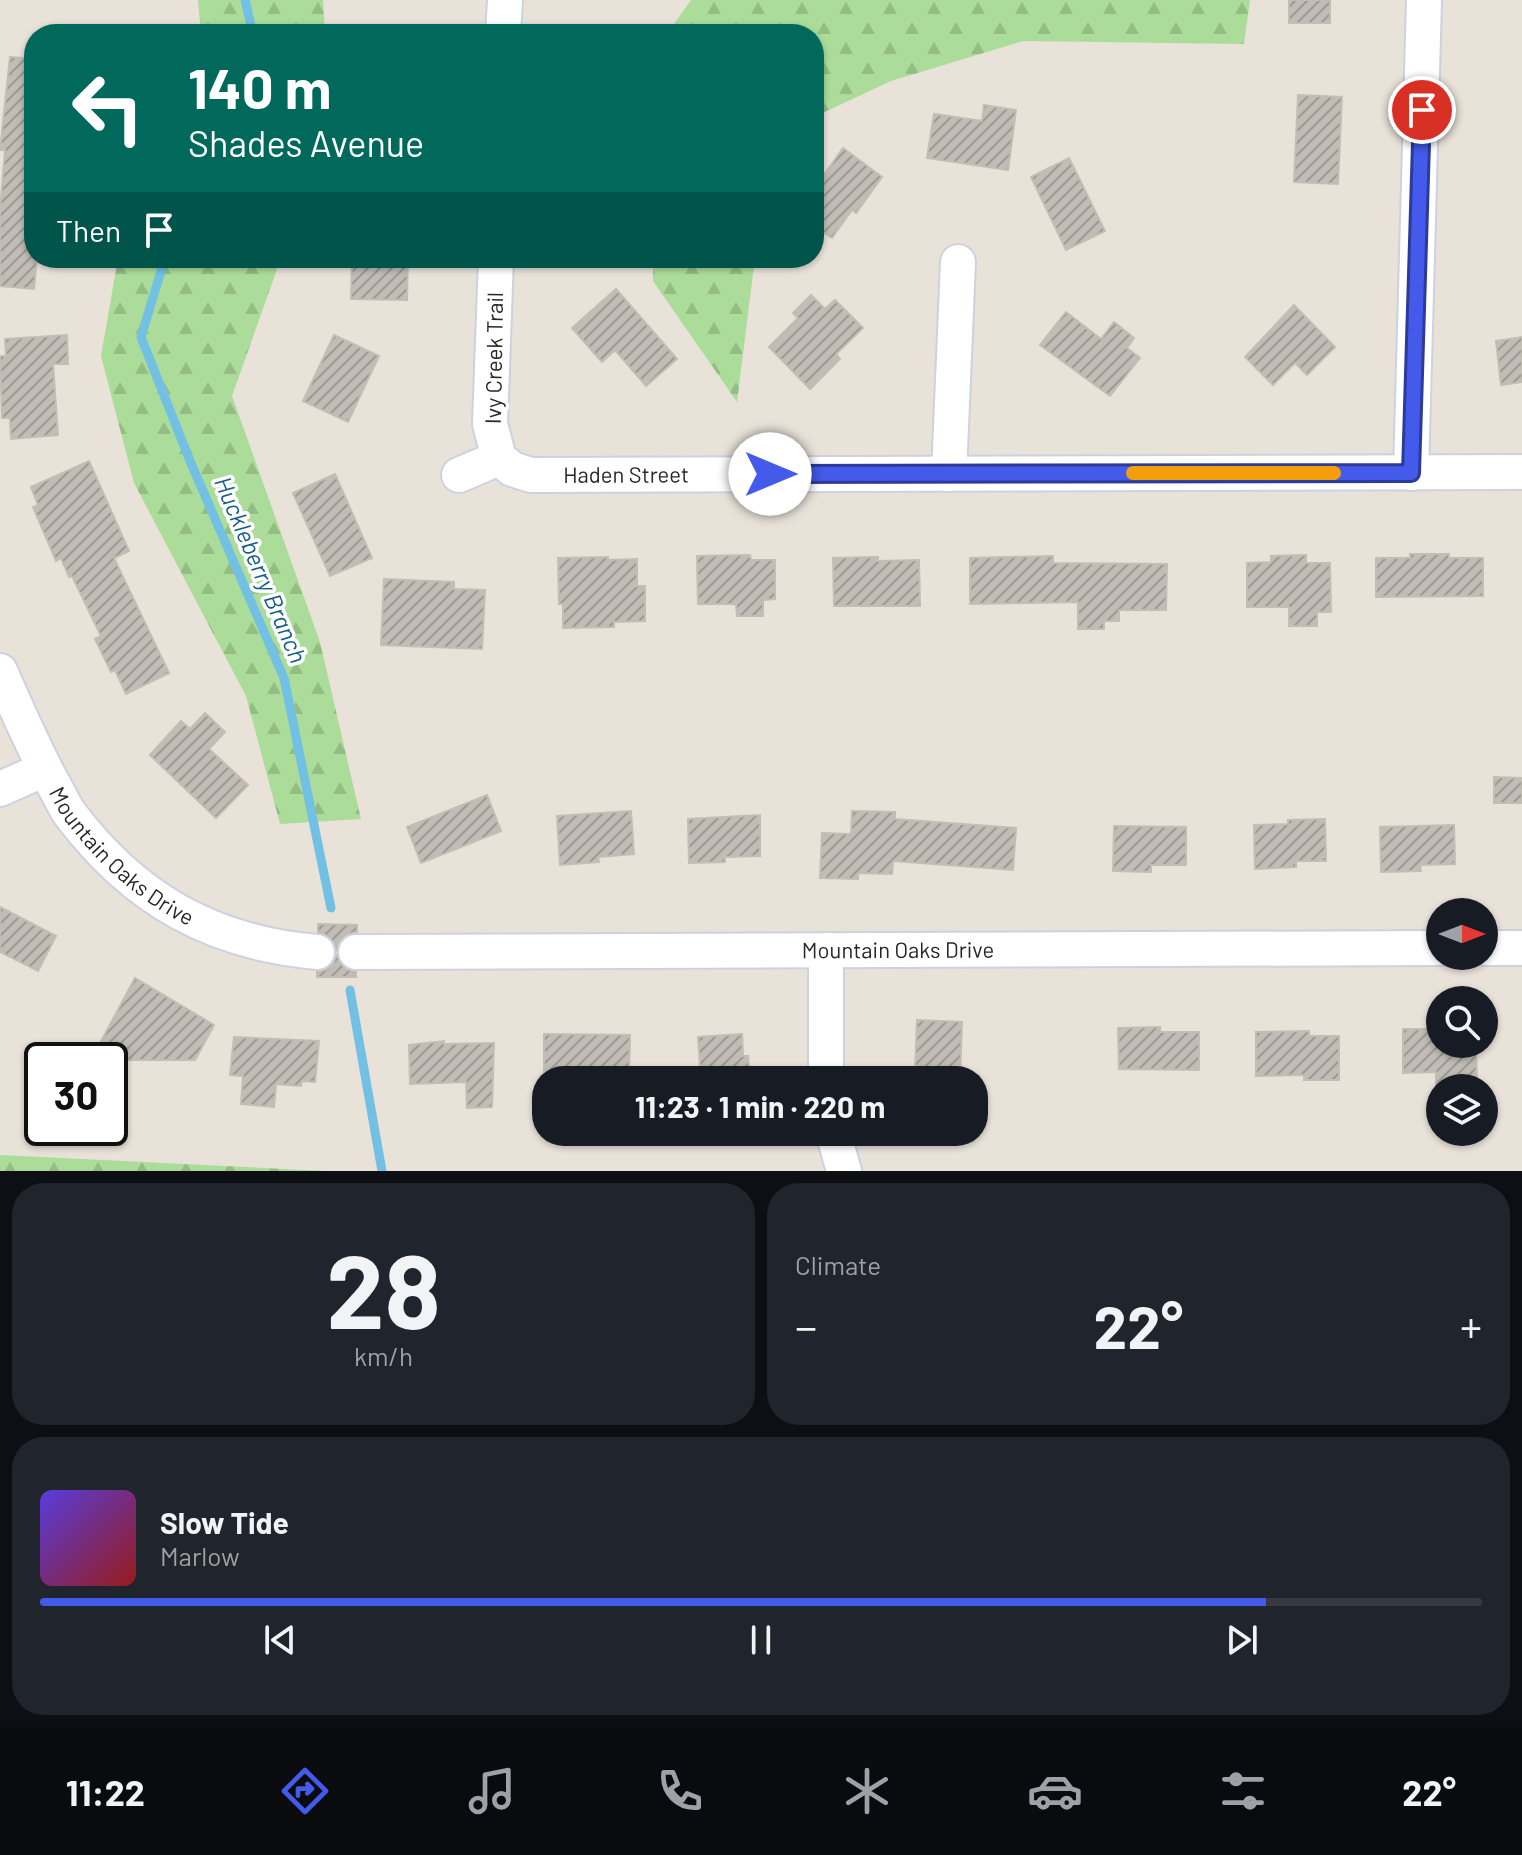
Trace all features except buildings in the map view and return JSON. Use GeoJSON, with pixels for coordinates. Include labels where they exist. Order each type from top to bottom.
{"type":"FeatureCollection","features":[{"type":"Feature","properties":{"kind":"street"},"geometry":{"type":"LineString","coordinates":[[504,24],[505,0]]}},
{"type":"Feature","properties":{"kind":"street"},"geometry":{"type":"LineString","coordinates":[[1411,473],[1424,0]]}},
{"type":"Feature","properties":{"kind":"street"},"geometry":{"type":"LineString","coordinates":[[949,474],[958,262]]}},
{"type":"Feature","properties":{"kind":"street","name":"Ivy Creek Trail"},"geometry":{"type":"LineString","coordinates":[[496,268],[490,424],[499,458]]}},
{"type":"Feature","properties":{"kind":"street"},"geometry":{"type":"LineString","coordinates":[[459,475],[499,458]]}},
{"type":"Feature","properties":{"kind":"street","name":"Haden Street"},"geometry":{"type":"LineString","coordinates":[[499,458],[512,469],[531,475],[1522,472]]}},
{"type":"Feature","properties":{"kind":"street","name":"Mountain Oaks Drive"},"geometry":{"type":"LineString","coordinates":[[0,671],[68,812],[133,881],[162,904],[242,940],[283,949],[317,952]]}},
{"type":"Feature","properties":{"kind":"street"},"geometry":{"type":"LineString","coordinates":[[0,789],[45,769]]}},
{"type":"Feature","properties":{"kind":"street","name":"Mountain Oaks Drive"},"geometry":{"type":"LineString","coordinates":[[356,952],[1426,948]]}},
{"type":"Feature","properties":{"kind":"street"},"geometry":{"type":"LineString","coordinates":[[1498,948],[1522,948]]}},
{"type":"Feature","properties":{"kind":"street"},"geometry":{"type":"LineString","coordinates":[[826,950],[826,1066]]}},
{"type":"Feature","properties":{"kind":"street"},"geometry":{"type":"LineString","coordinates":[[837,1146],[844,1171]]}},
{"type":"Feature","properties":{"kind":"green space"},"geometry":{"type":"Polygon","coordinates":[[[198,0],[323,0],[324,24],[200,24],[198,0]]]}},
{"type":"Feature","properties":{"kind":"green space"},"geometry":{"type":"Polygon","coordinates":[[[691,0],[1250,0],[1244,44],[1023,41],[891,81],[824,112],[824,24],[674,24],[691,0]]]}},
{"type":"Feature","properties":{"kind":"green space"},"geometry":{"type":"Polygon","coordinates":[[[116,268],[277,268],[232,396],[320,642],[361,819],[280,824],[246,696],[134,483],[101,356],[116,268]]]}},
{"type":"Feature","properties":{"kind":"green space"},"geometry":{"type":"Polygon","coordinates":[[[653,268],[754,268],[737,402],[653,281],[653,268]]]}},
{"type":"Feature","properties":{"kind":"green space"},"geometry":{"type":"Polygon","coordinates":[[[0,1155],[325,1171],[0,1171],[0,1155]]]}},
{"type":"Feature","properties":{"kind":"waterway","name":"Huckleberry Branch"},"geometry":{"type":"LineString","coordinates":[[245,0],[251,24]]}},
{"type":"Feature","properties":{"kind":"waterway","name":"Huckleberry Branch"},"geometry":{"type":"LineString","coordinates":[[162,268],[141,337],[190,461],[284,678],[331,908]]}},
{"type":"Feature","properties":{"kind":"waterway","name":"Huckleberry Branch"},"geometry":{"type":"LineString","coordinates":[[350,990],[382,1171]]}},
{"type":"Feature","properties":{"kind":"slow traffic"},"geometry":{"type":"LineString","coordinates":[[1133,473],[1334,473]]}},
{"type":"Feature","properties":{"kind":"route"},"geometry":{"type":"LineString","coordinates":[[770,474],[1411,473],[1422,110]]}}]}
